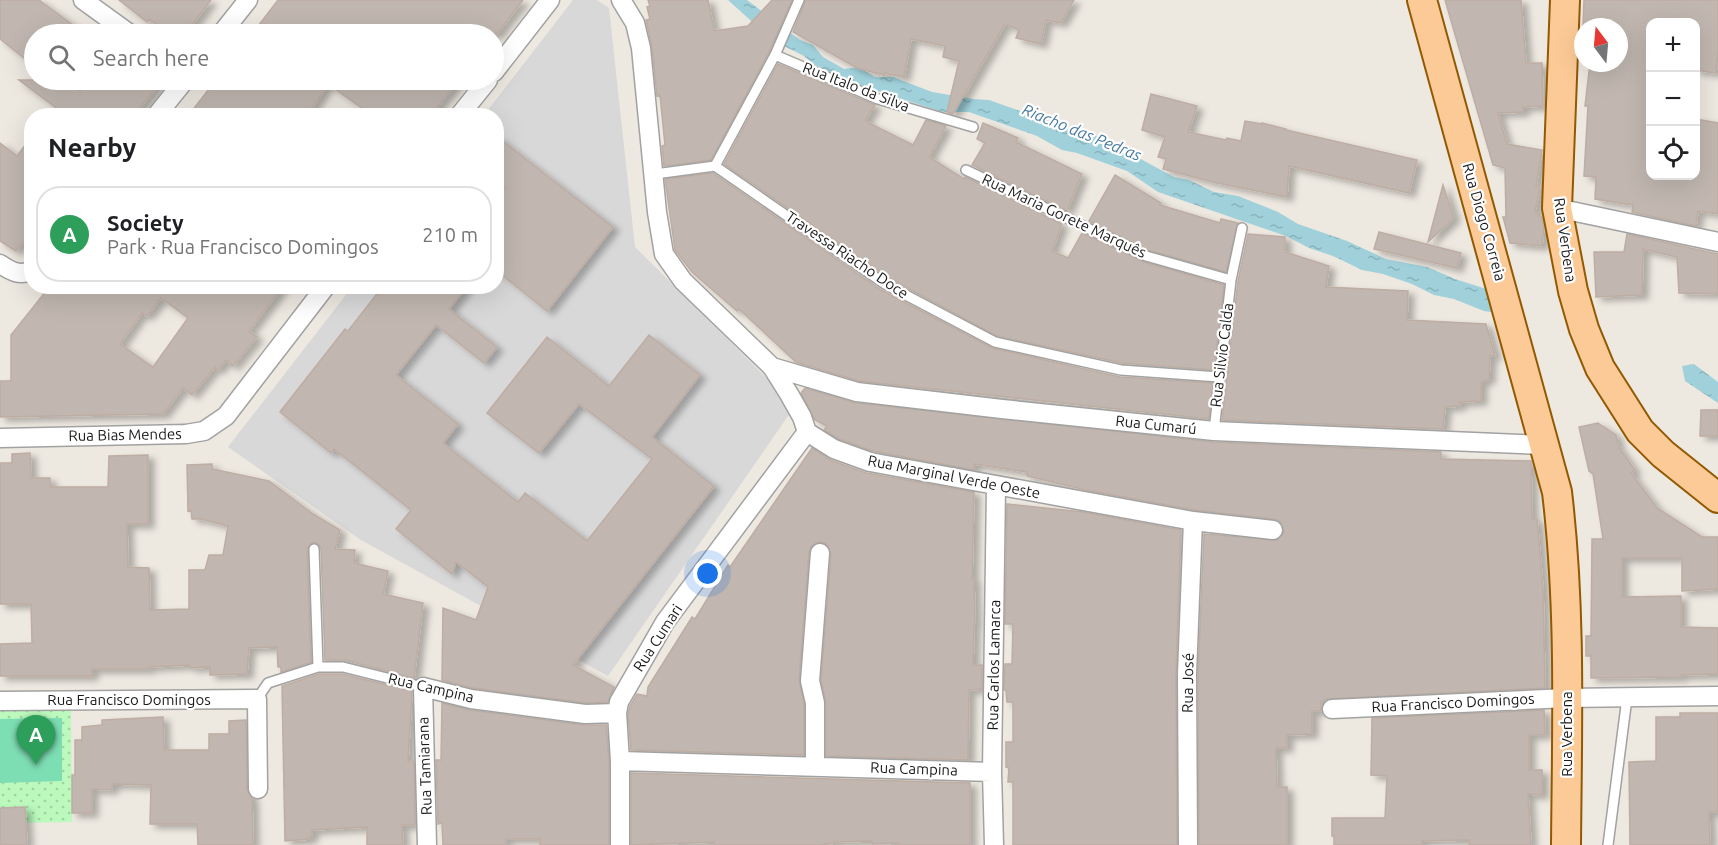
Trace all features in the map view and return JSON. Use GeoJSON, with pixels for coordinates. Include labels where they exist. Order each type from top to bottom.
{"type":"FeatureCollection","features":[{"type":"Feature","properties":{"kind":"main road","name":"Rua Diogo Correia"},"geometry":{"type":"LineString","coordinates":[[1422,0],[1544,445]]}},
{"type":"Feature","properties":{"kind":"main road","name":"Rua Verbena"},"geometry":{"type":"LineString","coordinates":[[1565,0],[1557,208],[1573,291],[1584,329],[1600,368],[1640,431],[1663,454],[1718,498]]}},
{"type":"Feature","properties":{"kind":"main road","name":"Rua Verbena"},"geometry":{"type":"LineString","coordinates":[[1544,445],[1557,492],[1563,539],[1567,698],[1566,845]]}},
{"type":"Feature","properties":{"kind":"street"},"geometry":{"type":"LineString","coordinates":[[83,0],[116,24]]}},
{"type":"Feature","properties":{"kind":"street"},"geometry":{"type":"LineString","coordinates":[[229,24],[248,0]]}},
{"type":"Feature","properties":{"kind":"street"},"geometry":{"type":"LineString","coordinates":[[504,59],[550,0]]}},
{"type":"Feature","properties":{"kind":"street"},"geometry":{"type":"LineString","coordinates":[[621,0],[635,23],[641,48],[657,212],[664,254],[683,281],[772,367],[802,417],[807,432]]}},
{"type":"Feature","properties":{"kind":"street"},"geometry":{"type":"LineString","coordinates":[[162,108],[176,90]]}},
{"type":"Feature","properties":{"kind":"street"},"geometry":{"type":"LineString","coordinates":[[465,108],[480,90]]}},
{"type":"Feature","properties":{"kind":"street"},"geometry":{"type":"LineString","coordinates":[[1557,208],[1718,242]]}},
{"type":"Feature","properties":{"kind":"street"},"geometry":{"type":"LineString","coordinates":[[0,264],[14,273],[24,272]]}},
{"type":"Feature","properties":{"kind":"street","name":"Rua Bias Mendes"},"geometry":{"type":"LineString","coordinates":[[0,438],[186,434],[204,431],[226,416],[320,294]]}},
{"type":"Feature","properties":{"kind":"street","name":"Rua Cumarú"},"geometry":{"type":"LineString","coordinates":[[772,367],[857,392],[1214,431],[1544,445]]}},
{"type":"Feature","properties":{"kind":"street","name":"Rua Marginal Verde Oeste"},"geometry":{"type":"LineString","coordinates":[[807,432],[834,449],[870,462],[1193,521],[1273,530]]}},
{"type":"Feature","properties":{"kind":"street","name":"Rua Cumari"},"geometry":{"type":"LineString","coordinates":[[620,845],[620,761],[617,712],[620,702],[665,622],[807,432]]}},
{"type":"Feature","properties":{"kind":"street","name":"Rua Carlos Lamarca"},"geometry":{"type":"LineString","coordinates":[[994,845],[992,772],[996,486]]}},
{"type":"Feature","properties":{"kind":"street","name":"Rua José"},"geometry":{"type":"LineString","coordinates":[[1188,845],[1187,674],[1193,521]]}},
{"type":"Feature","properties":{"kind":"street"},"geometry":{"type":"LineString","coordinates":[[815,766],[815,703],[810,681],[820,553]]}},
{"type":"Feature","properties":{"kind":"street","name":"Rua Campina"},"geometry":{"type":"LineString","coordinates":[[423,687],[471,699],[585,714],[617,712]]}},
{"type":"Feature","properties":{"kind":"street","name":"Rua Tamiarana"},"geometry":{"type":"LineString","coordinates":[[423,687],[427,845]]}},
{"type":"Feature","properties":{"kind":"street","name":"Rua Francisco Domingos"},"geometry":{"type":"LineString","coordinates":[[1332,709],[1567,698],[1718,696]]}},
{"type":"Feature","properties":{"kind":"street"},"geometry":{"type":"LineString","coordinates":[[257,699],[258,789]]}},
{"type":"Feature","properties":{"kind":"street","name":"Rua Francisco Domingos"},"geometry":{"type":"LineString","coordinates":[[0,701],[257,699]]}},
{"type":"Feature","properties":{"kind":"street","name":"Rua Campina"},"geometry":{"type":"LineString","coordinates":[[620,761],[992,772]]}},
{"type":"Feature","properties":{"kind":"lane"},"geometry":{"type":"LineString","coordinates":[[655,174],[715,166],[777,51],[799,0]]}},
{"type":"Feature","properties":{"kind":"lane","name":"Rua Italo da Silva"},"geometry":{"type":"LineString","coordinates":[[777,51],[878,99],[973,127]]}},
{"type":"Feature","properties":{"kind":"lane","name":"Travessa Riacho Doce"},"geometry":{"type":"LineString","coordinates":[[715,166],[885,284],[994,342],[1121,370],[1219,377]]}},
{"type":"Feature","properties":{"kind":"lane","name":"Rua Maria Gorete Marquês"},"geometry":{"type":"LineString","coordinates":[[966,170],[1146,256],[1231,280]]}},
{"type":"Feature","properties":{"kind":"lane"},"geometry":{"type":"LineString","coordinates":[[1231,280],[1242,228]]}},
{"type":"Feature","properties":{"kind":"lane","name":"Rua Silvio Calda"},"geometry":{"type":"LineString","coordinates":[[1214,431],[1231,280]]}},
{"type":"Feature","properties":{"kind":"lane"},"geometry":{"type":"LineString","coordinates":[[314,549],[318,667]]}},
{"type":"Feature","properties":{"kind":"lane","name":"Rua Campina"},"geometry":{"type":"LineString","coordinates":[[257,699],[268,683],[318,667],[343,667],[423,687]]}},
{"type":"Feature","properties":{"kind":"lane"},"geometry":{"type":"LineString","coordinates":[[1608,845],[1627,698]]}},
{"type":"Feature","properties":{"kind":"shaded area"},"geometry":{"type":"Polygon","coordinates":[[[573,0],[597,0],[609,8],[635,247],[795,406],[608,676],[361,540],[228,447],[347,294],[504,294],[504,108],[489,108],[573,0]]]}},
{"type":"Feature","properties":{"kind":"green space"},"geometry":{"type":"Polygon","coordinates":[[[71,707],[72,822],[0,823],[0,708],[71,707]]]}},
{"type":"Feature","properties":{"kind":"green space"},"geometry":{"type":"Polygon","coordinates":[[[62,718],[62,781],[0,783],[0,719],[62,718]]]}},
{"type":"Feature","properties":{"kind":"water","name":"Riacho das Pedras"},"geometry":{"type":"Polygon","coordinates":[[[728,0],[747,0],[800,40],[813,45],[823,57],[844,69],[859,67],[875,77],[893,77],[932,92],[989,100],[1100,137],[1174,177],[1189,180],[1214,192],[1238,196],[1278,212],[1298,224],[1347,241],[1386,259],[1427,267],[1499,293],[1505,314],[1484,311],[1454,299],[1434,295],[1383,274],[1362,270],[1286,236],[1158,192],[1127,171],[1062,150],[1037,136],[969,112],[943,112],[864,87],[815,65],[804,56],[782,45],[779,46],[728,0]]]}},
{"type":"Feature","properties":{"kind":"water"},"geometry":{"type":"Polygon","coordinates":[[[1694,364],[1718,382],[1718,403],[1685,381],[1682,366],[1694,364]]]}},
{"type":"Feature","properties":{"kind":"building"},"geometry":{"type":"Polygon","coordinates":[[[0,0],[39,0],[71,24],[24,24],[24,58],[0,39],[0,0]]]}},
{"type":"Feature","properties":{"kind":"building"},"geometry":{"type":"Polygon","coordinates":[[[119,0],[211,0],[193,24],[156,24],[149,19],[147,22],[119,0]]]}},
{"type":"Feature","properties":{"kind":"building"},"geometry":{"type":"Polygon","coordinates":[[[278,0],[523,0],[504,25],[260,24],[278,0]]]}},
{"type":"Feature","properties":{"kind":"building"},"geometry":{"type":"Polygon","coordinates":[[[648,0],[708,0],[714,31],[748,26],[772,0],[792,0],[769,52],[711,160],[664,166],[662,146],[665,145],[660,95],[657,96],[652,47],[646,20],[650,19],[648,0]]]}},
{"type":"Feature","properties":{"kind":"building"},"geometry":{"type":"Polygon","coordinates":[[[806,0],[1074,0],[1061,23],[1046,20],[1041,44],[1016,38],[1019,30],[1005,24],[953,114],[947,112],[959,61],[943,57],[945,46],[911,39],[904,77],[857,68],[793,32],[806,0]]]}},
{"type":"Feature","properties":{"kind":"building"},"geometry":{"type":"Polygon","coordinates":[[[1445,0],[1521,0],[1526,63],[1542,63],[1543,106],[1523,107],[1523,112],[1498,113],[1507,144],[1542,150],[1536,186],[1540,187],[1535,211],[1542,218],[1544,226],[1542,246],[1510,243],[1503,217],[1506,217],[1505,168],[1493,165],[1445,0]]]}},
{"type":"Feature","properties":{"kind":"building"},"geometry":{"type":"Polygon","coordinates":[[[1584,0],[1718,0],[1716,73],[1700,71],[1700,18],[1646,18],[1646,180],[1700,180],[1700,120],[1718,123],[1718,214],[1698,211],[1696,226],[1632,212],[1633,205],[1595,199],[1596,177],[1584,176],[1588,106],[1585,106],[1589,72],[1628,72],[1628,18],[1583,18],[1584,0]]]}},
{"type":"Feature","properties":{"kind":"building"},"geometry":{"type":"Polygon","coordinates":[[[778,64],[875,105],[865,121],[913,145],[926,120],[946,126],[929,157],[964,179],[965,177],[1062,224],[1052,251],[1068,258],[1082,233],[1144,262],[1224,285],[1214,370],[1122,363],[997,336],[889,278],[724,164],[778,64]]]}},
{"type":"Feature","properties":{"kind":"building"},"geometry":{"type":"Polygon","coordinates":[[[32,90],[154,90],[140,108],[56,108],[32,90]]]}},
{"type":"Feature","properties":{"kind":"building"},"geometry":{"type":"Polygon","coordinates":[[[208,90],[324,90],[312,108],[194,108],[208,90]]]}},
{"type":"Feature","properties":{"kind":"building"},"geometry":{"type":"Polygon","coordinates":[[[336,90],[451,90],[436,108],[362,108],[336,90]]]}},
{"type":"Feature","properties":{"kind":"building"},"geometry":{"type":"Polygon","coordinates":[[[1151,94],[1197,106],[1188,132],[1241,141],[1245,121],[1262,123],[1417,160],[1409,193],[1289,166],[1287,197],[1163,169],[1166,159],[1158,157],[1165,137],[1142,130],[1151,94]]]}},
{"type":"Feature","properties":{"kind":"building"},"geometry":{"type":"Polygon","coordinates":[[[983,123],[1018,138],[1016,142],[1082,174],[1067,211],[972,165],[985,143],[977,139],[983,123]]]}},
{"type":"Feature","properties":{"kind":"building"},"geometry":{"type":"Polygon","coordinates":[[[504,142],[613,227],[547,311],[504,276],[504,189],[506,187],[504,186],[504,142]]]}},
{"type":"Feature","properties":{"kind":"building"},"geometry":{"type":"Polygon","coordinates":[[[0,143],[17,156],[24,147],[24,241],[16,251],[0,241],[0,143]]]}},
{"type":"Feature","properties":{"kind":"building"},"geometry":{"type":"Polygon","coordinates":[[[713,173],[881,290],[992,348],[1120,377],[1213,383],[1209,419],[859,381],[796,362],[739,309],[737,311],[692,272],[675,250],[665,179],[713,173]]]}},
{"type":"Feature","properties":{"kind":"building"},"geometry":{"type":"Polygon","coordinates":[[[1115,175],[1161,203],[1160,205],[1220,223],[1221,219],[1238,223],[1226,272],[1148,250],[1089,221],[1115,175]]]}},
{"type":"Feature","properties":{"kind":"building"},"geometry":{"type":"Polygon","coordinates":[[[1443,185],[1454,218],[1428,242],[1443,185]]]}},
{"type":"Feature","properties":{"kind":"building"},"geometry":{"type":"Polygon","coordinates":[[[1379,232],[1461,253],[1457,268],[1374,249],[1379,232]]]}},
{"type":"Feature","properties":{"kind":"building"},"geometry":{"type":"Polygon","coordinates":[[[1248,234],[1285,237],[1285,252],[1329,266],[1326,287],[1408,291],[1407,320],[1486,324],[1495,356],[1490,356],[1489,379],[1481,382],[1481,401],[1459,402],[1460,406],[1445,407],[1443,429],[1222,420],[1238,281],[1248,234]]]}},
{"type":"Feature","properties":{"kind":"building"},"geometry":{"type":"Polygon","coordinates":[[[1627,234],[1718,254],[1718,294],[1679,293],[1677,257],[1643,249],[1642,295],[1596,297],[1594,252],[1624,252],[1627,234]]]}},
{"type":"Feature","properties":{"kind":"building"},"geometry":{"type":"Polygon","coordinates":[[[44,294],[277,294],[249,331],[257,337],[233,366],[226,360],[218,370],[215,367],[192,395],[183,388],[163,414],[0,417],[0,381],[11,381],[11,335],[44,294]],[[161,298],[147,316],[142,313],[120,344],[153,367],[188,318],[161,298]]]}},
{"type":"Feature","properties":{"kind":"building"},"geometry":{"type":"Polygon","coordinates":[[[377,294],[461,294],[449,309],[497,347],[484,363],[436,325],[396,375],[458,424],[443,443],[518,502],[525,493],[587,541],[652,459],[579,404],[539,453],[487,413],[547,337],[609,386],[649,335],[700,375],[652,437],[714,486],[573,665],[614,687],[608,702],[586,703],[473,688],[442,680],[443,608],[476,620],[488,587],[456,562],[452,574],[396,529],[411,510],[334,449],[331,453],[280,412],[345,329],[348,331],[377,294]]]}},
{"type":"Feature","properties":{"kind":"building"},"geometry":{"type":"Polygon","coordinates":[[[805,388],[856,403],[1213,442],[1441,452],[1441,459],[1531,461],[1532,519],[1537,519],[1543,588],[1545,688],[1326,699],[1321,702],[1321,711],[1312,711],[1312,734],[1287,735],[1287,748],[1276,748],[1277,787],[1287,787],[1287,845],[1199,845],[1198,674],[1204,534],[1277,540],[1284,532],[1280,521],[1195,510],[1086,490],[1027,476],[1027,472],[974,464],[974,470],[873,451],[839,439],[824,430],[827,426],[815,420],[801,393],[805,388]]]}},
{"type":"Feature","properties":{"kind":"building"},"geometry":{"type":"Polygon","coordinates":[[[1701,410],[1718,410],[1718,436],[1700,436],[1701,410]]]}},
{"type":"Feature","properties":{"kind":"building"},"geometry":{"type":"Polygon","coordinates":[[[1598,423],[1616,435],[1618,446],[1635,470],[1631,473],[1657,508],[1702,537],[1718,537],[1718,589],[1682,591],[1682,558],[1622,558],[1622,597],[1681,596],[1681,627],[1718,628],[1718,674],[1681,675],[1681,677],[1591,678],[1591,656],[1586,656],[1586,636],[1591,636],[1592,539],[1603,539],[1593,474],[1589,471],[1579,427],[1598,423]]]}},
{"type":"Feature","properties":{"kind":"building"},"geometry":{"type":"Polygon","coordinates":[[[812,448],[830,460],[866,473],[974,492],[973,665],[982,665],[982,689],[969,690],[968,760],[826,756],[826,703],[821,680],[831,554],[827,544],[820,542],[811,546],[809,552],[799,680],[804,704],[804,755],[631,750],[628,714],[637,694],[647,696],[648,687],[692,617],[695,619],[728,565],[730,567],[812,448]]]}},
{"type":"Feature","properties":{"kind":"building"},"geometry":{"type":"Polygon","coordinates":[[[30,453],[31,478],[50,478],[50,487],[108,487],[109,456],[148,455],[148,524],[127,524],[128,567],[149,568],[150,610],[189,609],[189,570],[205,570],[209,555],[223,555],[228,526],[192,519],[191,510],[188,511],[187,465],[212,464],[212,469],[269,481],[313,514],[340,530],[335,549],[355,550],[354,563],[388,571],[383,594],[423,603],[414,678],[345,660],[325,660],[321,549],[314,542],[307,549],[311,662],[281,672],[281,667],[278,667],[277,647],[249,648],[247,674],[210,675],[210,667],[190,668],[190,665],[149,667],[149,669],[92,669],[92,676],[0,676],[0,644],[32,643],[31,604],[0,604],[0,463],[12,463],[12,454],[30,453]]]}},
{"type":"Feature","properties":{"kind":"building"},"geometry":{"type":"Polygon","coordinates":[[[1007,504],[1083,512],[1181,530],[1176,674],[1177,845],[1013,845],[1013,782],[1008,782],[1006,742],[1013,742],[1013,702],[1007,702],[1006,690],[1004,690],[1005,664],[1012,664],[1013,624],[1005,624],[1007,504]]]}},
{"type":"Feature","properties":{"kind":"building"},"geometry":{"type":"Polygon","coordinates":[[[319,674],[342,674],[412,691],[408,761],[414,761],[415,825],[402,825],[403,845],[367,845],[367,827],[312,830],[312,837],[309,839],[285,841],[282,686],[319,674]]]}},
{"type":"Feature","properties":{"kind":"building"},"geometry":{"type":"Polygon","coordinates":[[[442,703],[470,710],[584,725],[606,725],[609,761],[609,845],[540,845],[540,839],[506,839],[506,845],[443,845],[442,823],[438,824],[436,760],[441,760],[442,703]]]}},
{"type":"Feature","properties":{"kind":"building"},"geometry":{"type":"Polygon","coordinates":[[[1544,710],[1545,735],[1529,735],[1529,770],[1542,770],[1542,795],[1528,794],[1531,845],[1469,845],[1469,840],[1422,841],[1422,845],[1334,845],[1332,818],[1385,818],[1387,776],[1371,775],[1372,718],[1544,710]]]}},
{"type":"Feature","properties":{"kind":"building"},"geometry":{"type":"Polygon","coordinates":[[[1680,713],[1718,713],[1718,812],[1709,812],[1710,845],[1630,845],[1629,762],[1656,761],[1656,717],[1680,717],[1680,713]]]}},
{"type":"Feature","properties":{"kind":"building"},"geometry":{"type":"Polygon","coordinates":[[[163,717],[164,750],[209,750],[209,734],[229,734],[229,721],[246,720],[247,789],[252,798],[253,845],[198,845],[197,824],[150,824],[151,785],[112,784],[112,790],[92,789],[92,813],[72,813],[75,740],[82,740],[82,727],[102,725],[102,720],[163,717]]]}},
{"type":"Feature","properties":{"kind":"building"},"geometry":{"type":"Polygon","coordinates":[[[631,773],[970,783],[970,845],[872,844],[872,841],[834,842],[820,845],[714,845],[714,842],[631,845],[631,773]]]}},
{"type":"Feature","properties":{"kind":"building"},"geometry":{"type":"Polygon","coordinates":[[[25,807],[27,845],[0,845],[0,808],[25,807]]]}},
{"type":"Feature","properties":{"kind":"place","name":"Society"},"geometry":{"type":"Point","coordinates":[36,765]}}]}
